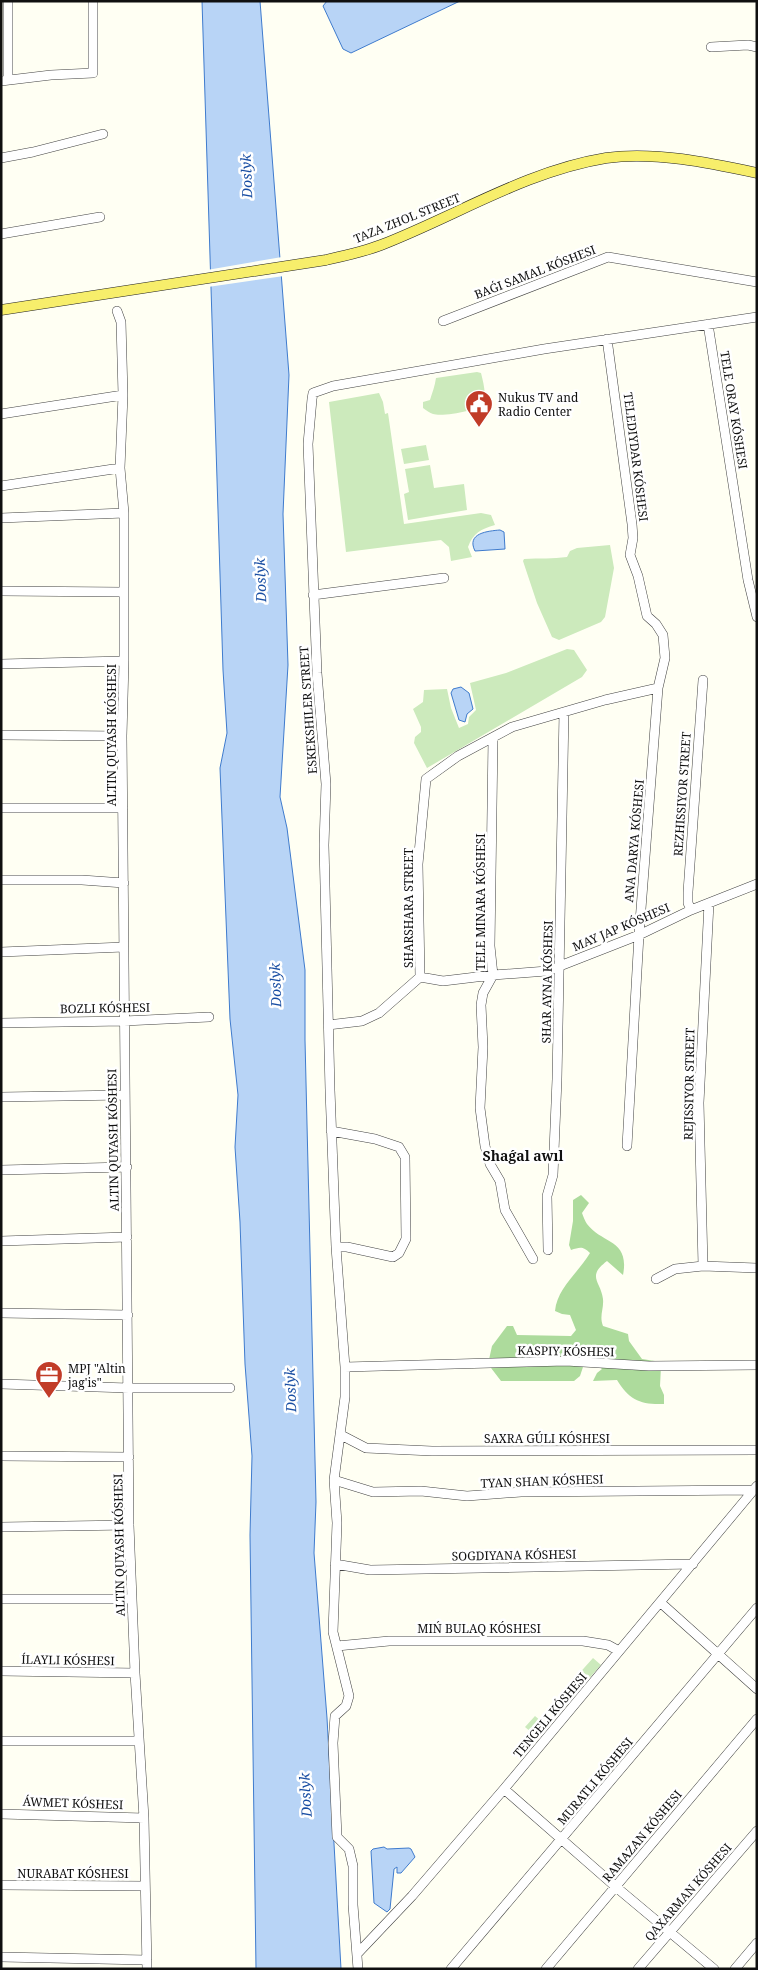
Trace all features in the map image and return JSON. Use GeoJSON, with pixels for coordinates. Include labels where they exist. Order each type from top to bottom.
{"type":"FeatureCollection","features":[{"type":"Feature","properties":{"kind":"main road","name":"TAZA ZHOL STREET"},"geometry":{"type":"LineString","coordinates":[[1,310],[326,260],[379,245],[544,174],[575,164],[608,158],[652,157],[673,159],[757,173]]}},
{"type":"Feature","properties":{"kind":"street"},"geometry":{"type":"LineString","coordinates":[[8,1],[5,80],[93,73],[93,1]]}},
{"type":"Feature","properties":{"kind":"street"},"geometry":{"type":"LineString","coordinates":[[711,47],[748,45],[757,47]]}},
{"type":"Feature","properties":{"kind":"street"},"geometry":{"type":"LineString","coordinates":[[1,158],[103,134]]}},
{"type":"Feature","properties":{"kind":"street"},"geometry":{"type":"LineString","coordinates":[[1,234],[100,217]]}},
{"type":"Feature","properties":{"kind":"street"},"geometry":{"type":"LineString","coordinates":[[443,321],[608,257],[757,282]]}},
{"type":"Feature","properties":{"kind":"street"},"geometry":{"type":"LineString","coordinates":[[1,1957],[147,1965],[144,1818],[138,1741],[129,1525],[122,736],[124,512],[120,468],[124,395],[121,322],[116,311]]}},
{"type":"Feature","properties":{"kind":"street"},"geometry":{"type":"LineString","coordinates":[[607,339],[757,317]]}},
{"type":"Feature","properties":{"kind":"street","name":"TELE ORAY KÓSHESI"},"geometry":{"type":"LineString","coordinates":[[708,324],[748,580],[757,617]]}},
{"type":"Feature","properties":{"kind":"street","name":"ESKEKSHILER STREET"},"geometry":{"type":"LineString","coordinates":[[358,1969],[353,1866],[349,1848],[337,1837],[333,1743],[335,1716],[346,1706],[349,1696],[333,1632],[337,1524],[334,1480],[345,1397],[345,1367],[336,1247],[331,1131],[324,845],[326,784],[317,673],[308,444],[313,393],[333,386],[461,362],[607,339]]}},
{"type":"Feature","properties":{"kind":"street","name":"TELEDIYDAR KÓSHESI"},"geometry":{"type":"LineString","coordinates":[[607,339],[632,524],[633,538],[630,555],[638,576],[646,616],[656,624],[663,634],[666,658],[658,688]]}},
{"type":"Feature","properties":{"kind":"street"},"geometry":{"type":"LineString","coordinates":[[1,414],[124,395]]}},
{"type":"Feature","properties":{"kind":"street"},"geometry":{"type":"LineString","coordinates":[[1,486],[120,468]]}},
{"type":"Feature","properties":{"kind":"street"},"geometry":{"type":"LineString","coordinates":[[1,518],[124,512]]}},
{"type":"Feature","properties":{"kind":"street"},"geometry":{"type":"LineString","coordinates":[[314,596],[444,578]]}},
{"type":"Feature","properties":{"kind":"street"},"geometry":{"type":"LineString","coordinates":[[1,591],[124,592]]}},
{"type":"Feature","properties":{"kind":"street"},"geometry":{"type":"LineString","coordinates":[[1,664],[124,661]]}},
{"type":"Feature","properties":{"kind":"street","name":"REZHISSIYOR STREET"},"geometry":{"type":"LineString","coordinates":[[691,910],[688,903],[688,892],[703,680]]}},
{"type":"Feature","properties":{"kind":"street"},"geometry":{"type":"LineString","coordinates":[[493,739],[512,728],[605,700],[658,688]]}},
{"type":"Feature","properties":{"kind":"street","name":"ANA DARYA KÓSHESI"},"geometry":{"type":"LineString","coordinates":[[626,1146],[639,935],[658,688]]}},
{"type":"Feature","properties":{"kind":"street","name":"SHAR AYNA KÓSHESI"},"geometry":{"type":"LineString","coordinates":[[548,1250],[547,1196],[553,1175],[560,966],[564,712]]}},
{"type":"Feature","properties":{"kind":"street"},"geometry":{"type":"LineString","coordinates":[[1,735],[122,736]]}},
{"type":"Feature","properties":{"kind":"street","name":"SHARSHARA STREET"},"geometry":{"type":"LineString","coordinates":[[420,977],[418,864],[426,779],[458,756],[493,739]]}},
{"type":"Feature","properties":{"kind":"street","name":"TELE MINARA KÓSHESI"},"geometry":{"type":"LineString","coordinates":[[493,739],[490,946],[493,975],[482,993],[483,1047],[480,1108],[485,1146],[490,1164],[500,1181],[505,1210],[533,1260]]}},
{"type":"Feature","properties":{"kind":"street"},"geometry":{"type":"LineString","coordinates":[[1,808],[123,808]]}},
{"type":"Feature","properties":{"kind":"street"},"geometry":{"type":"LineString","coordinates":[[1,880],[82,880],[124,883]]}},
{"type":"Feature","properties":{"kind":"street","name":"MAY JAP KÓSHESI"},"geometry":{"type":"LineString","coordinates":[[420,977],[443,981],[547,971],[639,935],[691,910],[757,884]]}},
{"type":"Feature","properties":{"kind":"street","name":"REJISSIYOR STREET"},"geometry":{"type":"LineString","coordinates":[[703,1266],[699,1103],[708,903]]}},
{"type":"Feature","properties":{"kind":"street"},"geometry":{"type":"LineString","coordinates":[[1,952],[124,947]]}},
{"type":"Feature","properties":{"kind":"street"},"geometry":{"type":"LineString","coordinates":[[328,1025],[362,1021],[379,1013],[420,977]]}},
{"type":"Feature","properties":{"kind":"street"},"geometry":{"type":"LineString","coordinates":[[1,1023],[124,1021],[209,1017]]}},
{"type":"Feature","properties":{"kind":"street"},"geometry":{"type":"LineString","coordinates":[[1,1097],[125,1095]]}},
{"type":"Feature","properties":{"kind":"street"},"geometry":{"type":"LineString","coordinates":[[331,1131],[391,1144],[399,1147],[406,1158],[406,1239],[399,1253],[393,1257],[347,1246],[336,1247]]}},
{"type":"Feature","properties":{"kind":"street"},"geometry":{"type":"LineString","coordinates":[[1,1170],[127,1167]]}},
{"type":"Feature","properties":{"kind":"street"},"geometry":{"type":"LineString","coordinates":[[1,1241],[127,1237]]}},
{"type":"Feature","properties":{"kind":"street"},"geometry":{"type":"LineString","coordinates":[[656,1279],[675,1269],[703,1266],[757,1268]]}},
{"type":"Feature","properties":{"kind":"street"},"geometry":{"type":"LineString","coordinates":[[1,1313],[128,1315]]}},
{"type":"Feature","properties":{"kind":"street","name":"KASPIY KÓSHESI"},"geometry":{"type":"LineString","coordinates":[[345,1367],[566,1361],[649,1366],[757,1365]]}},
{"type":"Feature","properties":{"kind":"street"},"geometry":{"type":"LineString","coordinates":[[1,1384],[129,1388],[230,1388]]}},
{"type":"Feature","properties":{"kind":"street","name":"SAXRA GÚLI KÓSHESI"},"geometry":{"type":"LineString","coordinates":[[341,1435],[366,1448],[432,1451],[757,1450]]}},
{"type":"Feature","properties":{"kind":"street"},"geometry":{"type":"LineString","coordinates":[[1,1456],[129,1457]]}},
{"type":"Feature","properties":{"kind":"street","name":"TYAN SHAN KÓSHESI"},"geometry":{"type":"LineString","coordinates":[[334,1480],[373,1492],[421,1491],[467,1496],[521,1492],[755,1488]]}},
{"type":"Feature","properties":{"kind":"street","name":"TENGELI KÓSHESI"},"geometry":{"type":"LineString","coordinates":[[357,1954],[412,1896],[504,1789],[755,1488]]}},
{"type":"Feature","properties":{"kind":"street"},"geometry":{"type":"LineString","coordinates":[[1,1527],[129,1525]]}},
{"type":"Feature","properties":{"kind":"street","name":"SOGDIYANA KÓSHESI"},"geometry":{"type":"LineString","coordinates":[[335,1564],[370,1570],[693,1564]]}},
{"type":"Feature","properties":{"kind":"street"},"geometry":{"type":"LineString","coordinates":[[1,1599],[132,1599]]}},
{"type":"Feature","properties":{"kind":"street"},"geometry":{"type":"LineString","coordinates":[[661,1603],[757,1689]]}},
{"type":"Feature","properties":{"kind":"street"},"geometry":{"type":"LineString","coordinates":[[451,1969],[757,1608]]}},
{"type":"Feature","properties":{"kind":"street"},"geometry":{"type":"LineString","coordinates":[[337,1646],[390,1641],[583,1641],[608,1646],[619,1651]]}},
{"type":"Feature","properties":{"kind":"street"},"geometry":{"type":"LineString","coordinates":[[1,1671],[135,1673]]}},
{"type":"Feature","properties":{"kind":"street","name":"RAMAZAN KÓSHESI"},"geometry":{"type":"LineString","coordinates":[[546,1969],[757,1719]]}},
{"type":"Feature","properties":{"kind":"street"},"geometry":{"type":"LineString","coordinates":[[1,1741],[138,1741]]}},
{"type":"Feature","properties":{"kind":"street"},"geometry":{"type":"LineString","coordinates":[[504,1789],[616,1887],[714,1969]]}},
{"type":"Feature","properties":{"kind":"street","name":"ÁWMET KÓSHESI"},"geometry":{"type":"LineString","coordinates":[[1,1814],[144,1818]]}},
{"type":"Feature","properties":{"kind":"street","name":"QAXARMAN KÓSHESI"},"geometry":{"type":"LineString","coordinates":[[638,1969],[757,1831]]}},
{"type":"Feature","properties":{"kind":"street","name":"NURABAT KÓSHESI"},"geometry":{"type":"LineString","coordinates":[[1,1885],[145,1886]]}},
{"type":"Feature","properties":{"kind":"street"},"geometry":{"type":"LineString","coordinates":[[735,1969],[757,1943]]}},
{"type":"Feature","properties":{"kind":"green space"},"geometry":{"type":"Polygon","coordinates":[[[481,373],[484,387],[485,398],[482,405],[469,410],[444,415],[433,414],[423,408],[423,402],[430,400],[436,378],[481,373]]]}},
{"type":"Feature","properties":{"kind":"green space"},"geometry":{"type":"Polygon","coordinates":[[[379,393],[385,414],[388,413],[404,524],[481,513],[491,515],[495,525],[478,532],[470,542],[468,547],[472,557],[451,561],[449,547],[441,540],[346,552],[329,402],[379,393]]]}},
{"type":"Feature","properties":{"kind":"green space"},"geometry":{"type":"Polygon","coordinates":[[[426,445],[429,460],[404,464],[401,449],[426,445]]]}},
{"type":"Feature","properties":{"kind":"green space"},"geometry":{"type":"Polygon","coordinates":[[[430,465],[434,488],[464,484],[467,510],[408,520],[404,494],[409,492],[405,469],[430,465]]]}},
{"type":"Feature","properties":{"kind":"green space"},"geometry":{"type":"Polygon","coordinates":[[[610,545],[614,568],[605,617],[601,622],[559,640],[552,637],[537,603],[523,561],[524,559],[567,557],[570,551],[577,548],[610,545]]]}},
{"type":"Feature","properties":{"kind":"green space"},"geometry":{"type":"Polygon","coordinates":[[[567,649],[574,650],[587,670],[582,677],[427,768],[414,743],[415,737],[421,732],[421,727],[413,709],[423,702],[424,690],[447,689],[451,708],[459,728],[468,724],[469,717],[476,710],[470,683],[506,673],[567,649]]]}},
{"type":"Feature","properties":{"kind":"green space"},"geometry":{"type":"Polygon","coordinates":[[[581,1195],[589,1203],[582,1213],[587,1224],[619,1248],[624,1263],[623,1275],[607,1261],[597,1271],[596,1279],[603,1299],[601,1319],[603,1326],[628,1334],[629,1341],[642,1359],[655,1361],[661,1366],[660,1386],[664,1395],[664,1404],[636,1400],[626,1392],[617,1380],[593,1381],[597,1373],[602,1369],[593,1361],[583,1367],[580,1376],[574,1381],[501,1381],[488,1364],[492,1346],[507,1326],[513,1326],[517,1335],[571,1336],[576,1330],[570,1315],[555,1311],[564,1288],[590,1253],[581,1248],[571,1250],[569,1245],[573,1221],[573,1200],[581,1195]]]}},
{"type":"Feature","properties":{"kind":"green space"},"geometry":{"type":"Polygon","coordinates":[[[593,1658],[601,1665],[566,1704],[558,1697],[593,1658]]]}},
{"type":"Feature","properties":{"kind":"green space"},"geometry":{"type":"Polygon","coordinates":[[[535,1716],[548,1727],[538,1738],[525,1727],[535,1716]]]}},
{"type":"Feature","properties":{"kind":"water","name":"Doslyk"},"geometry":{"type":"Polygon","coordinates":[[[202,1],[260,1],[289,375],[283,514],[288,665],[280,797],[287,828],[305,970],[316,1502],[314,1553],[327,1718],[341,1969],[256,1969],[250,1535],[252,1456],[245,1364],[240,1222],[235,1147],[238,1095],[230,1019],[220,768],[227,733],[223,670],[202,1]]]}},
{"type":"Feature","properties":{"kind":"water"},"geometry":{"type":"Polygon","coordinates":[[[327,1],[460,1],[351,53],[343,49],[323,6],[327,1]]]}},
{"type":"Feature","properties":{"kind":"water"},"geometry":{"type":"Polygon","coordinates":[[[500,530],[504,532],[505,549],[475,551],[473,540],[476,537],[484,532],[500,530]]]}},
{"type":"Feature","properties":{"kind":"water"},"geometry":{"type":"Polygon","coordinates":[[[461,687],[469,693],[473,709],[467,714],[465,722],[459,720],[451,693],[453,689],[461,687]]]}},
{"type":"Feature","properties":{"kind":"water"},"geometry":{"type":"Polygon","coordinates":[[[384,1847],[387,1849],[409,1848],[415,1857],[401,1873],[397,1873],[397,1867],[394,1869],[390,1909],[387,1912],[374,1903],[371,1851],[384,1847]]]}},
{"type":"Feature","properties":{"kind":"pier"},"geometry":{"type":"Polygon","coordinates":[[[282,257],[284,276],[208,287],[207,270],[282,257]]]}},
{"type":"Feature","properties":{"kind":"place","name":"Nukus TV and Radio Center"},"geometry":{"type":"Point","coordinates":[479,428]}},
{"type":"Feature","properties":{"kind":"place","name":"MPJ \"Altin jag'is\""},"geometry":{"type":"Point","coordinates":[49,1399]}},
{"type":"Feature","properties":{"kind":"district","name":"Shaǵal awıl"},"geometry":{"type":"Point","coordinates":[523,1155]}}]}
